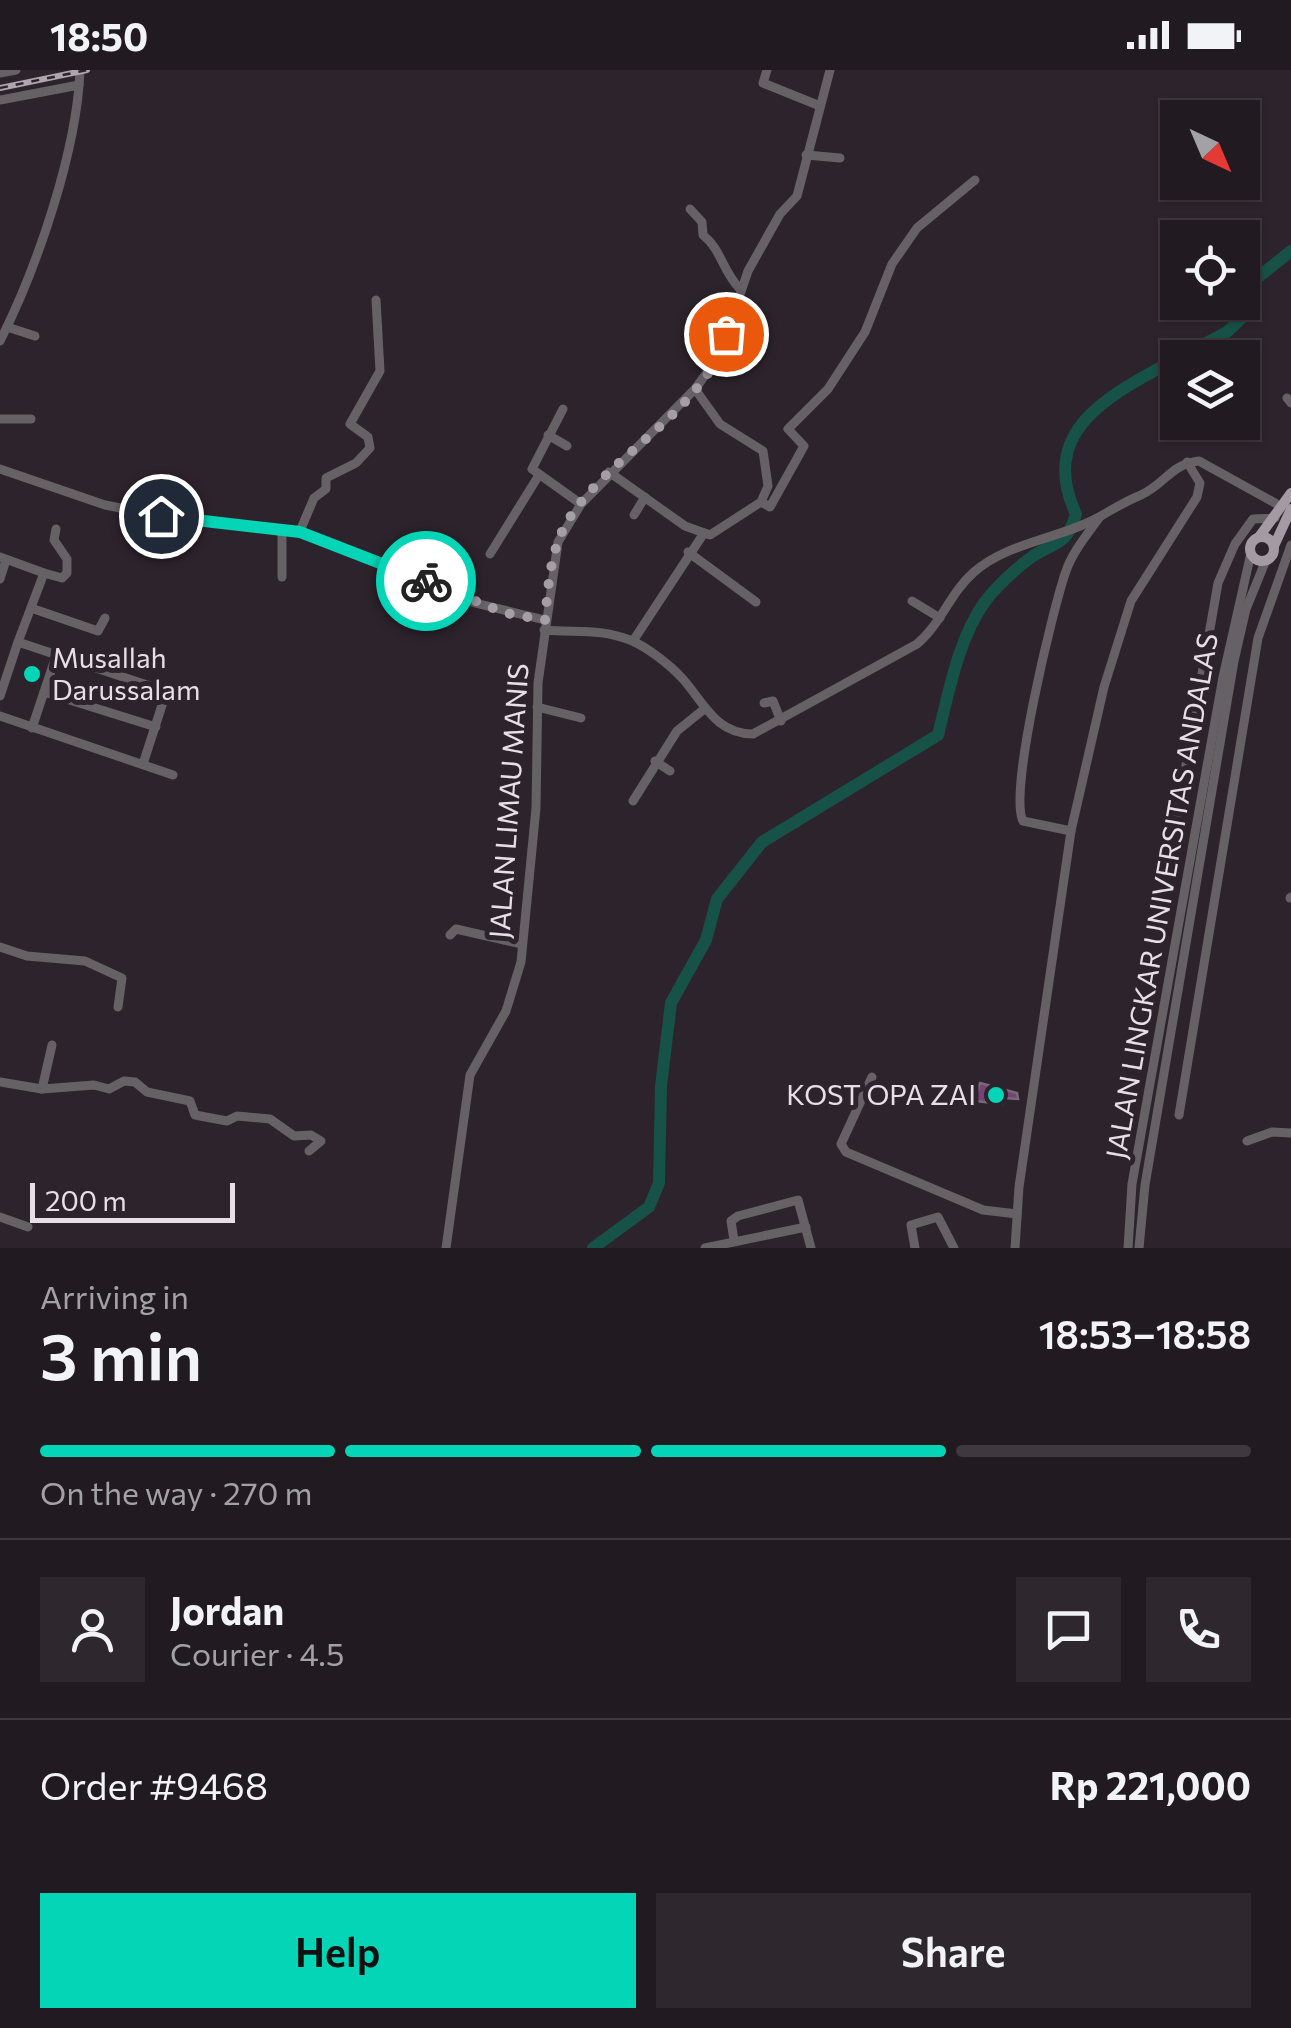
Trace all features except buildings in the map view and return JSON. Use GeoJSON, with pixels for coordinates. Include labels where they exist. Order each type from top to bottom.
{"type":"FeatureCollection","features":[{"type":"Feature","properties":{"kind":"main road"},"geometry":{"type":"LineString","coordinates":[[1291,492],[1283,524],[1259,538],[1251,553],[1266,560],[1291,509]]}},
{"type":"Feature","properties":{"kind":"main road"},"geometry":{"type":"LineString","coordinates":[[1259,538],[1268,538],[1274,546]]}},
{"type":"Feature","properties":{"kind":"street"},"geometry":{"type":"LineString","coordinates":[[0,74],[16,70]]}},
{"type":"Feature","properties":{"kind":"street"},"geometry":{"type":"LineString","coordinates":[[0,341],[50,214],[77,113],[80,70]]}},
{"type":"Feature","properties":{"kind":"street"},"geometry":{"type":"LineString","coordinates":[[767,70],[763,83],[820,106]]}},
{"type":"Feature","properties":{"kind":"street","name":"JALAN LIMAU MANIS"},"geometry":{"type":"LineString","coordinates":[[446,1248],[470,1074],[511,999],[522,944],[536,808],[537,707],[558,542],[581,504],[694,389],[718,356],[740,289],[780,214],[797,196],[830,70]]}},
{"type":"Feature","properties":{"kind":"street"},"geometry":{"type":"LineString","coordinates":[[0,100],[80,85]]}},
{"type":"Feature","properties":{"kind":"street"},"geometry":{"type":"LineString","coordinates":[[806,155],[840,158]]}},
{"type":"Feature","properties":{"kind":"street"},"geometry":{"type":"LineString","coordinates":[[762,502],[770,506],[801,457],[804,446],[788,429],[818,403],[865,332],[892,264],[917,228],[975,180]]}},
{"type":"Feature","properties":{"kind":"street"},"geometry":{"type":"LineString","coordinates":[[690,210],[702,222],[703,235],[717,246],[724,270],[740,289]]}},
{"type":"Feature","properties":{"kind":"street"},"geometry":{"type":"LineString","coordinates":[[300,532],[314,498],[326,488],[326,478],[347,470],[370,448],[368,437],[350,424],[380,372],[376,300]]}},
{"type":"Feature","properties":{"kind":"street"},"geometry":{"type":"LineString","coordinates":[[7,327],[35,336]]}},
{"type":"Feature","properties":{"kind":"street"},"geometry":{"type":"LineString","coordinates":[[609,472],[685,526],[715,536],[738,514],[762,502],[768,486],[763,451],[720,424],[694,389]]}},
{"type":"Feature","properties":{"kind":"street"},"geometry":{"type":"LineString","coordinates":[[563,409],[532,466],[581,504]]}},
{"type":"Feature","properties":{"kind":"street"},"geometry":{"type":"LineString","coordinates":[[0,420],[31,420]]}},
{"type":"Feature","properties":{"kind":"street"},"geometry":{"type":"LineString","coordinates":[[548,434],[566,446]]}},
{"type":"Feature","properties":{"kind":"street"},"geometry":{"type":"LineString","coordinates":[[1015,1248],[1071,832],[1114,646],[1131,601],[1198,496],[1196,472],[1187,462]]}},
{"type":"Feature","properties":{"kind":"street"},"geometry":{"type":"LineString","coordinates":[[0,469],[105,504],[300,532],[475,603],[545,625],[584,629],[633,641],[680,676],[700,706],[746,734],[780,721],[894,660],[928,635],[977,569],[1019,546],[1148,492],[1168,472],[1187,462],[1209,464],[1275,503]]}},
{"type":"Feature","properties":{"kind":"street"},"geometry":{"type":"LineString","coordinates":[[490,554],[539,475]]}},
{"type":"Feature","properties":{"kind":"street"},"geometry":{"type":"LineString","coordinates":[[634,515],[645,498]]}},
{"type":"Feature","properties":{"kind":"street"},"geometry":{"type":"LineString","coordinates":[[1071,832],[1023,821],[1019,812],[1034,696],[1066,570],[1096,517]]}},
{"type":"Feature","properties":{"kind":"street"},"geometry":{"type":"LineString","coordinates":[[1166,879],[1218,583],[1235,544],[1253,519],[1283,524]]}},
{"type":"Feature","properties":{"kind":"street"},"geometry":{"type":"LineString","coordinates":[[0,578],[3,558],[62,578],[67,573],[66,558],[54,540],[56,529]]}},
{"type":"Feature","properties":{"kind":"street"},"geometry":{"type":"LineString","coordinates":[[282,530],[282,577]]}},
{"type":"Feature","properties":{"kind":"street"},"geometry":{"type":"LineString","coordinates":[[633,641],[704,533]]}},
{"type":"Feature","properties":{"kind":"street"},"geometry":{"type":"LineString","coordinates":[[1178,1114],[1258,638],[1291,544]]}},
{"type":"Feature","properties":{"kind":"street"},"geometry":{"type":"LineString","coordinates":[[688,552],[756,602]]}},
{"type":"Feature","properties":{"kind":"street","name":"JALAN LINGKAR UNIVERSITAS ANDALAS"},"geometry":{"type":"LineString","coordinates":[[1128,1248],[1132,1184],[1223,676],[1251,553]]}},
{"type":"Feature","properties":{"kind":"street","name":"JALAN LINGKAR UNIVERSITAS ANDALAS"},"geometry":{"type":"LineString","coordinates":[[1139,1248],[1145,1185],[1234,661],[1246,609],[1266,560]]}},
{"type":"Feature","properties":{"kind":"street"},"geometry":{"type":"LineString","coordinates":[[0,696],[44,573]]}},
{"type":"Feature","properties":{"kind":"street"},"geometry":{"type":"LineString","coordinates":[[912,601],[940,618]]}},
{"type":"Feature","properties":{"kind":"street"},"geometry":{"type":"LineString","coordinates":[[31,608],[98,631],[105,618]]}},
{"type":"Feature","properties":{"kind":"street"},"geometry":{"type":"LineString","coordinates":[[18,642],[162,690],[164,699],[142,764]]}},
{"type":"Feature","properties":{"kind":"street"},"geometry":{"type":"LineString","coordinates":[[32,728],[56,656]]}},
{"type":"Feature","properties":{"kind":"street"},"geometry":{"type":"LineString","coordinates":[[44,692],[156,727]]}},
{"type":"Feature","properties":{"kind":"street"},"geometry":{"type":"LineString","coordinates":[[764,703],[774,701],[780,721]]}},
{"type":"Feature","properties":{"kind":"street"},"geometry":{"type":"LineString","coordinates":[[633,801],[655,760],[700,706]]}},
{"type":"Feature","properties":{"kind":"street"},"geometry":{"type":"LineString","coordinates":[[537,707],[581,718]]}},
{"type":"Feature","properties":{"kind":"street"},"geometry":{"type":"LineString","coordinates":[[0,716],[173,775]]}},
{"type":"Feature","properties":{"kind":"street"},"geometry":{"type":"LineString","coordinates":[[655,760],[670,772]]}},
{"type":"Feature","properties":{"kind":"street"},"geometry":{"type":"LineString","coordinates":[[450,935],[456,929],[522,944]]}},
{"type":"Feature","properties":{"kind":"street"},"geometry":{"type":"LineString","coordinates":[[0,947],[27,956],[85,961],[122,978],[118,1007]]}},
{"type":"Feature","properties":{"kind":"street"},"geometry":{"type":"LineString","coordinates":[[42,1089],[52,1045]]}},
{"type":"Feature","properties":{"kind":"street"},"geometry":{"type":"LineString","coordinates":[[872,1078],[841,1144],[846,1152],[983,1210],[1017,1214]]}},
{"type":"Feature","properties":{"kind":"street"},"geometry":{"type":"LineString","coordinates":[[0,1082],[42,1089],[94,1085],[109,1090],[124,1081],[134,1082],[146,1092],[190,1101],[195,1115],[227,1121],[237,1116],[270,1118],[294,1136],[311,1135],[320,1142],[309,1152]]}},
{"type":"Feature","properties":{"kind":"street"},"geometry":{"type":"LineString","coordinates":[[1247,1141],[1272,1132],[1291,1133]]}},
{"type":"Feature","properties":{"kind":"street"},"geometry":{"type":"LineString","coordinates":[[734,1240],[732,1219],[795,1200],[802,1204],[811,1248]]}},
{"type":"Feature","properties":{"kind":"street"},"geometry":{"type":"LineString","coordinates":[[0,1218],[28,1227]]}},
{"type":"Feature","properties":{"kind":"street"},"geometry":{"type":"LineString","coordinates":[[916,1248],[911,1226],[938,1218],[954,1248]]}},
{"type":"Feature","properties":{"kind":"street"},"geometry":{"type":"LineString","coordinates":[[705,1248],[806,1227]]}},
{"type":"Feature","properties":{"kind":"waterway"},"geometry":{"type":"LineString","coordinates":[[1212,340],[1245,315],[1257,278],[1291,251]]}},
{"type":"Feature","properties":{"kind":"waterway"},"geometry":{"type":"LineString","coordinates":[[593,1248],[649,1207],[659,1183],[661,1086],[671,1003],[706,940],[717,899],[762,842],[938,735],[961,650],[984,603],[1023,563],[1068,534],[1076,514],[1066,484],[1066,458],[1074,436],[1107,400],[1160,368]]}},
{"type":"Feature","properties":{"kind":"railway"},"geometry":{"type":"LineString","coordinates":[[0,88],[87,70]]}},
{"type":"Feature","properties":{"kind":"way so far"},"geometry":{"type":"LineString","coordinates":[[426,581],[505,613],[545,620],[554,557],[566,525],[609,472],[702,379],[718,356],[726,334]]}},
{"type":"Feature","properties":{"kind":"place","name":"Musallah Darussalam"},"geometry":{"type":"Point","coordinates":[32,674]}},
{"type":"Feature","properties":{"kind":"place","name":"KOST OPA ZAI"},"geometry":{"type":"Point","coordinates":[996,1095]}},
{"type":"Feature","properties":{"kind":"route"},"geometry":{"type":"LineString","coordinates":[[161,516],[300,532],[426,581]]}}]}
